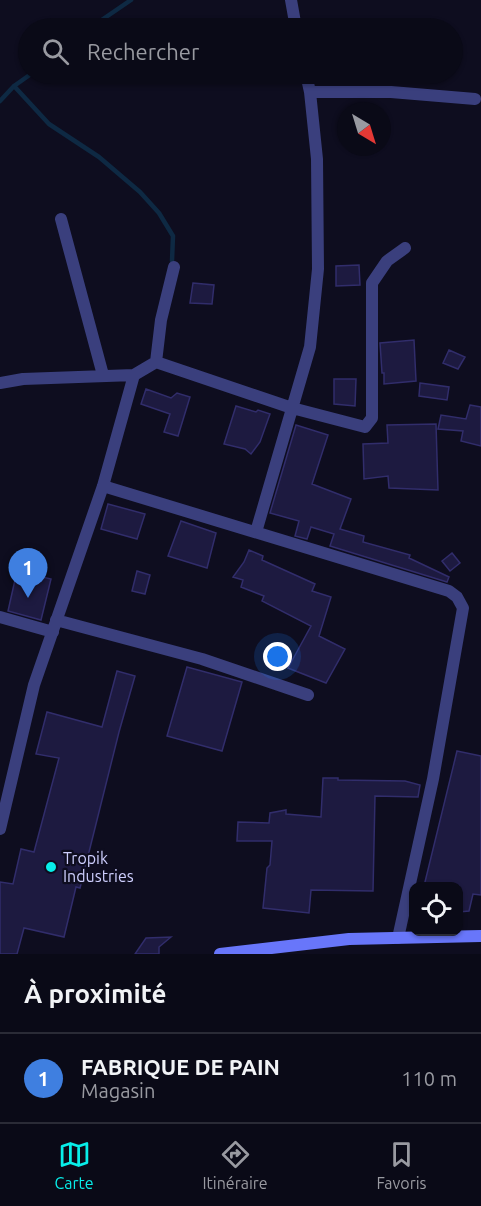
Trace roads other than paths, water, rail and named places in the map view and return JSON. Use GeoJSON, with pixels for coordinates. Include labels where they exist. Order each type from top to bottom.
{"type":"FeatureCollection","features":[{"type":"Feature","properties":{"kind":"main road"},"geometry":{"type":"LineString","coordinates":[[220,954],[350,939],[481,936]]}},
{"type":"Feature","properties":{"kind":"street"},"geometry":{"type":"LineString","coordinates":[[291,0],[294,18]]}},
{"type":"Feature","properties":{"kind":"street"},"geometry":{"type":"LineString","coordinates":[[256,532],[310,347],[318,269],[317,159],[308,84]]}},
{"type":"Feature","properties":{"kind":"street"},"geometry":{"type":"LineString","coordinates":[[310,92],[391,92],[475,99]]}},
{"type":"Feature","properties":{"kind":"street"},"geometry":{"type":"LineString","coordinates":[[62,219],[103,375]]}},
{"type":"Feature","properties":{"kind":"street"},"geometry":{"type":"LineString","coordinates":[[0,383],[23,379],[134,375],[156,362],[292,408],[365,427],[372,418],[372,283],[387,261],[405,248]]}},
{"type":"Feature","properties":{"kind":"street"},"geometry":{"type":"LineString","coordinates":[[156,362],[161,320],[174,267]]}},
{"type":"Feature","properties":{"kind":"street"},"geometry":{"type":"LineString","coordinates":[[0,829],[34,685],[103,486],[134,375]]}},
{"type":"Feature","properties":{"kind":"street"},"geometry":{"type":"LineString","coordinates":[[103,486],[449,591],[457,597],[463,608],[433,779],[398,938]]}},
{"type":"Feature","properties":{"kind":"street"},"geometry":{"type":"LineString","coordinates":[[0,617],[54,626],[202,659],[308,695]]}},
{"type":"Feature","properties":{"kind":"waterway"},"geometry":{"type":"LineString","coordinates":[[105,18],[131,0]]}},
{"type":"Feature","properties":{"kind":"waterway"},"geometry":{"type":"LineString","coordinates":[[0,101],[18,83]]}},
{"type":"Feature","properties":{"kind":"waterway"},"geometry":{"type":"LineString","coordinates":[[14,86],[49,124],[99,157],[140,192],[159,213],[173,236],[172,261]]}},
{"type":"Feature","properties":{"kind":"place","name":"FABRIQUE DE PAIN"},"geometry":{"type":"Point","coordinates":[28,598]}},
{"type":"Feature","properties":{"kind":"place","name":"Tropik Industries"},"geometry":{"type":"Point","coordinates":[51,867]}}]}
